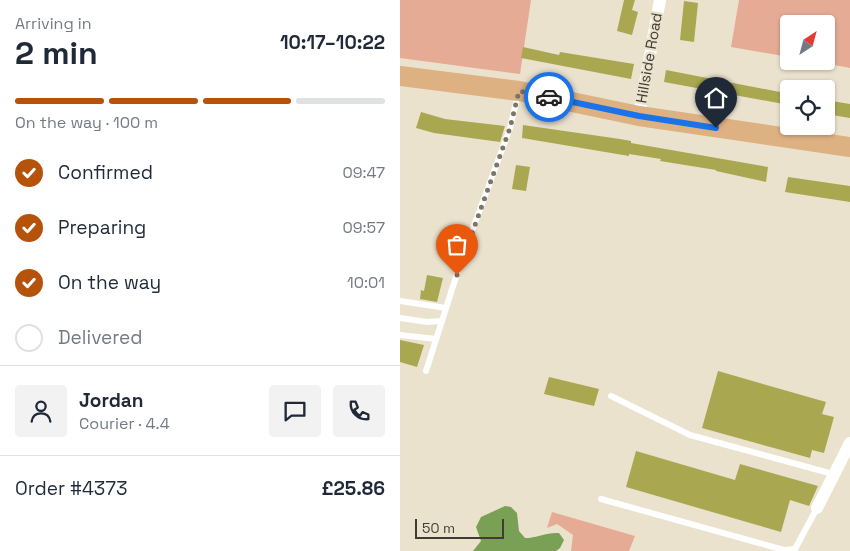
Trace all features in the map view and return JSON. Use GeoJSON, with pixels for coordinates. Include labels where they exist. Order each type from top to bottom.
{"type":"FeatureCollection","features":[{"type":"Feature","properties":{"kind":"main road"},"geometry":{"type":"LineString","coordinates":[[400,76],[519,91],[639,116],[850,147]]}},
{"type":"Feature","properties":{"kind":"street","name":"Hillside Road"},"geometry":{"type":"LineString","coordinates":[[639,116],[660,0]]}},
{"type":"Feature","properties":{"kind":"street"},"geometry":{"type":"LineString","coordinates":[[817,508],[850,443]]}},
{"type":"Feature","properties":{"kind":"lane"},"geometry":{"type":"LineString","coordinates":[[426,371],[446,308],[510,128],[519,91]]}},
{"type":"Feature","properties":{"kind":"lane"},"geometry":{"type":"LineString","coordinates":[[400,301],[446,308]]}},
{"type":"Feature","properties":{"kind":"lane"},"geometry":{"type":"LineString","coordinates":[[400,318],[427,322],[442,321]]}},
{"type":"Feature","properties":{"kind":"lane"},"geometry":{"type":"LineString","coordinates":[[400,335],[436,338]]}},
{"type":"Feature","properties":{"kind":"lane"},"geometry":{"type":"LineString","coordinates":[[611,396],[690,436],[833,474]]}},
{"type":"Feature","properties":{"kind":"lane"},"geometry":{"type":"LineString","coordinates":[[602,499],[784,550],[796,549],[817,508]]}},
{"type":"Feature","properties":{"kind":"shaded area"},"geometry":{"type":"Polygon","coordinates":[[[400,0],[531,0],[520,74],[400,58],[400,0]]]}},
{"type":"Feature","properties":{"kind":"shaded area"},"geometry":{"type":"Polygon","coordinates":[[[739,0],[850,0],[850,68],[835,65],[835,15],[780,15],[780,55],[731,47],[739,0]]]}},
{"type":"Feature","properties":{"kind":"shaded area"},"geometry":{"type":"Polygon","coordinates":[[[505,506],[511,507],[517,513],[519,531],[525,538],[559,533],[564,540],[560,548],[556,551],[473,551],[481,541],[476,527],[481,517],[505,506]]]}},
{"type":"Feature","properties":{"kind":"shaded area"},"geometry":{"type":"Polygon","coordinates":[[[552,512],[635,536],[629,551],[571,551],[573,535],[557,524],[547,528],[552,512]]]}},
{"type":"Feature","properties":{"kind":"building"},"geometry":{"type":"Polygon","coordinates":[[[624,0],[635,0],[632,10],[638,12],[632,35],[617,31],[624,0]]]}},
{"type":"Feature","properties":{"kind":"building"},"geometry":{"type":"Polygon","coordinates":[[[684,1],[698,3],[694,42],[680,40],[684,1]]]}},
{"type":"Feature","properties":{"kind":"building"},"geometry":{"type":"Polygon","coordinates":[[[523,47],[559,55],[560,52],[634,64],[631,79],[521,58],[523,47]]]}},
{"type":"Feature","properties":{"kind":"building"},"geometry":{"type":"Polygon","coordinates":[[[666,70],[780,92],[780,103],[664,82],[666,70]]]}},
{"type":"Feature","properties":{"kind":"building"},"geometry":{"type":"Polygon","coordinates":[[[835,102],[850,104],[850,118],[835,116],[835,102]]]}},
{"type":"Feature","properties":{"kind":"building"},"geometry":{"type":"Polygon","coordinates":[[[421,112],[445,119],[505,126],[500,142],[434,133],[416,128],[421,112]]]}},
{"type":"Feature","properties":{"kind":"building"},"geometry":{"type":"Polygon","coordinates":[[[523,125],[620,139],[631,141],[631,143],[768,167],[766,182],[716,170],[660,161],[661,159],[629,154],[629,156],[522,138],[523,125]]]}},
{"type":"Feature","properties":{"kind":"building"},"geometry":{"type":"Polygon","coordinates":[[[516,165],[530,167],[526,191],[512,189],[516,165]]]}},
{"type":"Feature","properties":{"kind":"building"},"geometry":{"type":"Polygon","coordinates":[[[788,177],[850,186],[850,202],[785,192],[788,177]]]}},
{"type":"Feature","properties":{"kind":"building"},"geometry":{"type":"Polygon","coordinates":[[[427,275],[443,278],[437,302],[420,299],[421,290],[424,291],[427,275]]]}},
{"type":"Feature","properties":{"kind":"building"},"geometry":{"type":"Polygon","coordinates":[[[400,340],[424,345],[417,367],[400,362],[400,340]]]}},
{"type":"Feature","properties":{"kind":"building"},"geometry":{"type":"Polygon","coordinates":[[[718,371],[826,402],[822,414],[834,417],[824,453],[812,450],[810,458],[702,428],[718,371]]]}},
{"type":"Feature","properties":{"kind":"building"},"geometry":{"type":"Polygon","coordinates":[[[549,377],[599,389],[594,406],[544,394],[549,377]]]}},
{"type":"Feature","properties":{"kind":"building"},"geometry":{"type":"Polygon","coordinates":[[[636,451],[735,480],[740,464],[818,486],[809,506],[790,500],[781,532],[626,487],[636,451]]]}},
{"type":"Feature","properties":{"kind":"way so far"},"geometry":{"type":"LineString","coordinates":[[457,275],[510,128],[519,91],[549,97]]}},
{"type":"Feature","properties":{"kind":"route"},"geometry":{"type":"LineString","coordinates":[[549,97],[639,116],[716,128]]}}]}
